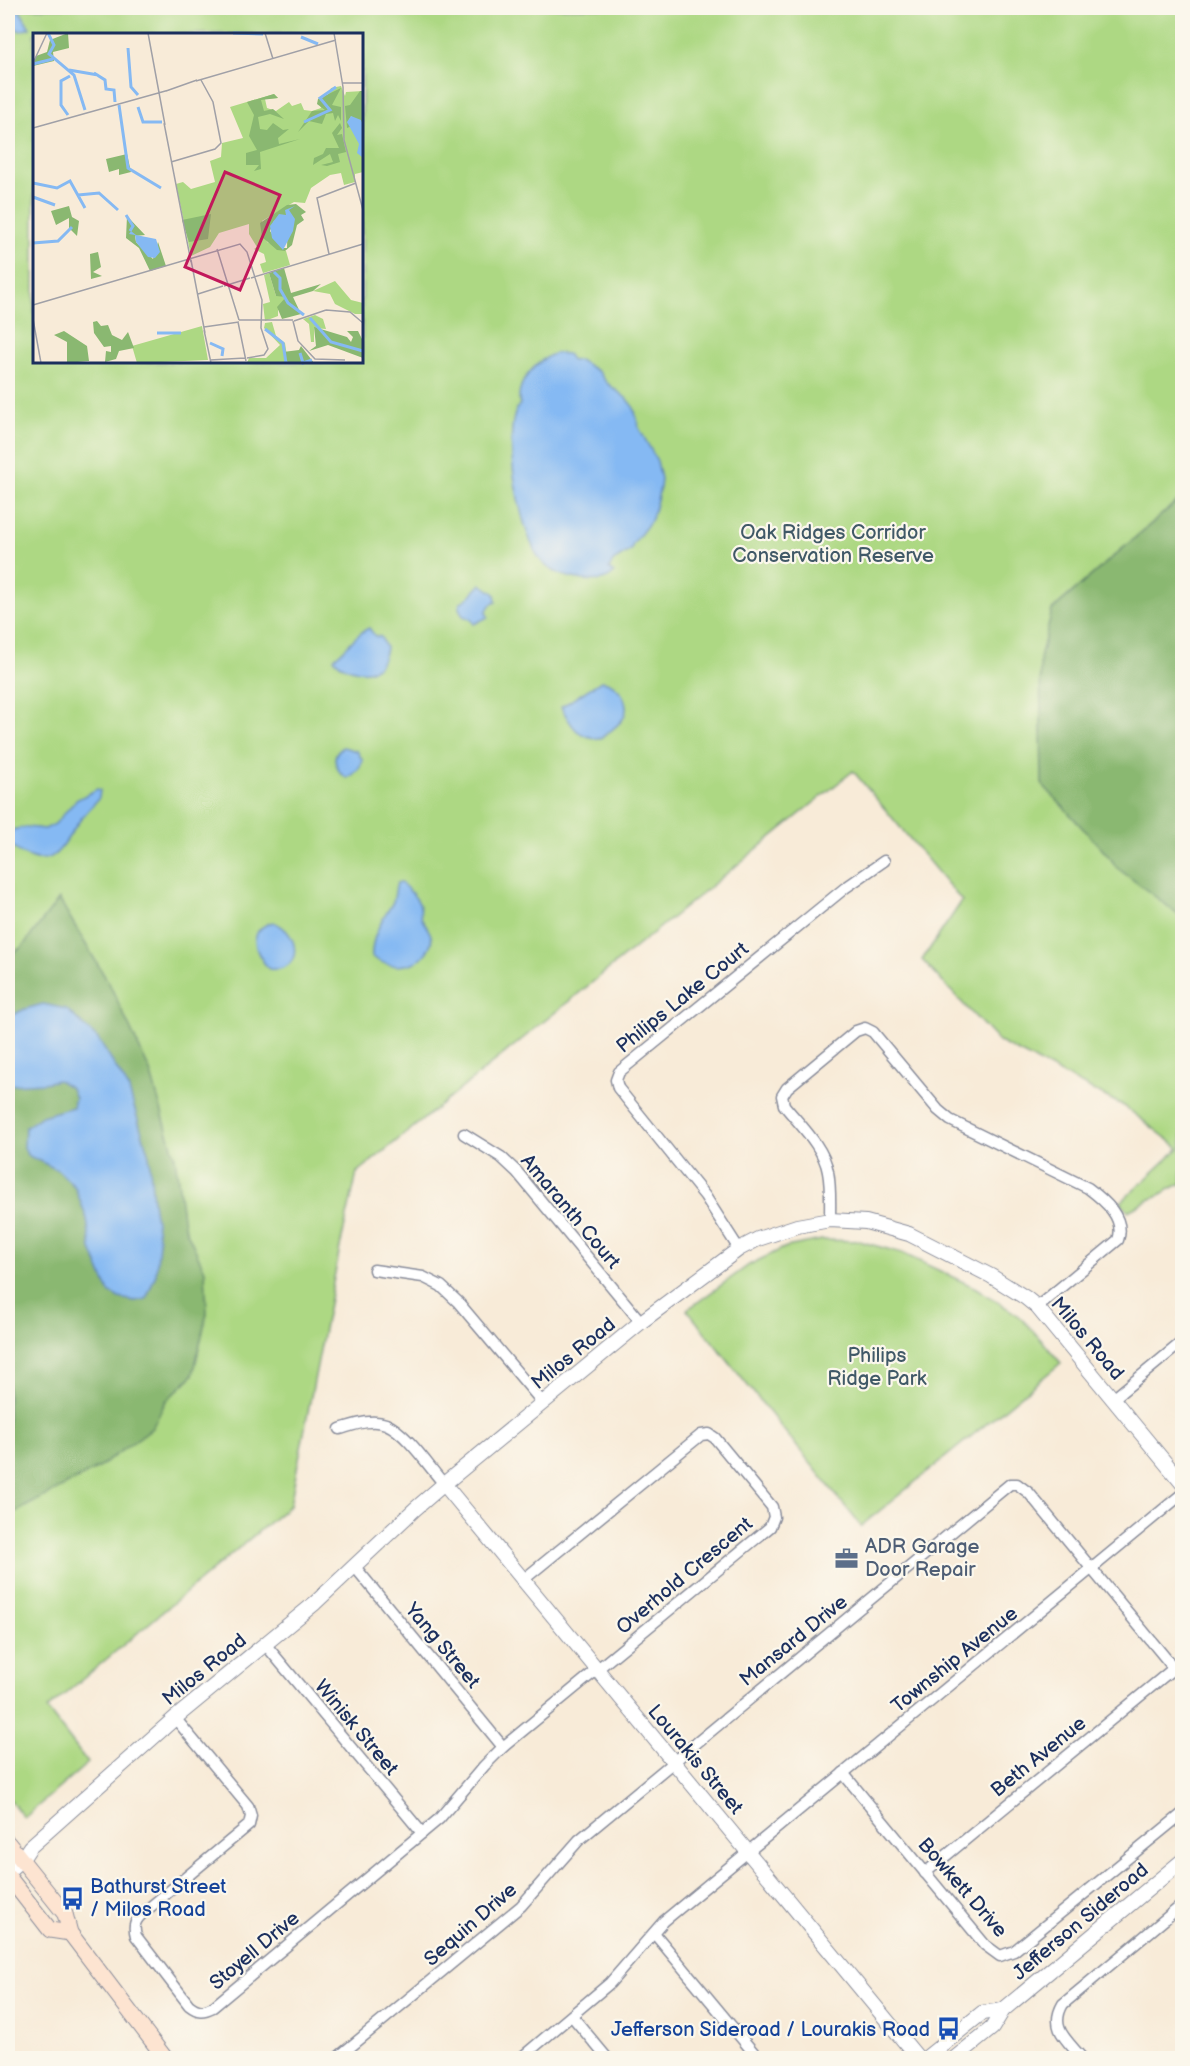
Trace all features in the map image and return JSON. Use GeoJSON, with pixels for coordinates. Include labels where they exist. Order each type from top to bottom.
{"type":"FeatureCollection","features":[{"type":"Feature","properties":{"kind":"main road"},"geometry":{"type":"LineString","coordinates":[[8,1843],[65,1914],[70,1933],[165,2058]]}},
{"type":"Feature","properties":{"kind":"main road"},"geometry":{"type":"LineString","coordinates":[[8,1876],[50,1930],[70,1933]]}},
{"type":"Feature","properties":{"kind":"street","name":"Philips Lake Court"},"geometry":{"type":"LineString","coordinates":[[739,1249],[705,1196],[618,1088],[616,1080],[619,1072],[845,888],[884,861]]}},
{"type":"Feature","properties":{"kind":"street"},"geometry":{"type":"LineString","coordinates":[[831,1220],[828,1171],[825,1162],[821,1152],[784,1105],[782,1096],[787,1088],[856,1030],[865,1028],[873,1032],[938,1110],[950,1120],[1088,1188],[1100,1197],[1120,1222],[1121,1232],[1118,1240],[1037,1307]]}},
{"type":"Feature","properties":{"kind":"street","name":"Amaranth Court"},"geometry":{"type":"LineString","coordinates":[[464,1134],[501,1157],[517,1172],[641,1322]]}},
{"type":"Feature","properties":{"kind":"street","name":"Milos Road"},"geometry":{"type":"LineString","coordinates":[[8,1871],[39,1839],[175,1718],[315,1603],[444,1484],[641,1322],[739,1249],[781,1230],[831,1220],[866,1222],[909,1234],[991,1276],[1026,1298],[1037,1307],[1182,1483]]}},
{"type":"Feature","properties":{"kind":"street"},"geometry":{"type":"LineString","coordinates":[[374,1270],[423,1276],[441,1286],[458,1302],[543,1403]]}},
{"type":"Feature","properties":{"kind":"street"},"geometry":{"type":"LineString","coordinates":[[1113,1399],[1182,1342]]}},
{"type":"Feature","properties":{"kind":"street"},"geometry":{"type":"LineString","coordinates":[[340,1429],[362,1423],[385,1424],[406,1440],[444,1484]]}},
{"type":"Feature","properties":{"kind":"street","name":"Overhold Crescent"},"geometry":{"type":"LineString","coordinates":[[523,1580],[701,1435],[709,1434],[715,1438],[772,1507],[774,1517],[770,1527],[597,1670]]}},
{"type":"Feature","properties":{"kind":"street","name":"Lourakis Street"},"geometry":{"type":"LineString","coordinates":[[444,1484],[918,2058]]}},
{"type":"Feature","properties":{"kind":"street","name":"Mansard Drive"},"geometry":{"type":"LineString","coordinates":[[674,1762],[1010,1485],[1017,1484],[1029,1492],[1092,1568]]}},
{"type":"Feature","properties":{"kind":"street","name":"Township Avenue"},"geometry":{"type":"LineString","coordinates":[[748,1852],[1182,1494]]}},
{"type":"Feature","properties":{"kind":"street","name":"Yang Street"},"geometry":{"type":"LineString","coordinates":[[355,1567],[503,1747]]}},
{"type":"Feature","properties":{"kind":"street"},"geometry":{"type":"LineString","coordinates":[[1092,1568],[1182,1678]]}},
{"type":"Feature","properties":{"kind":"street","name":"Winisk Street"},"geometry":{"type":"LineString","coordinates":[[265,1644],[422,1833]]}},
{"type":"Feature","properties":{"kind":"street","name":"Beth Avenue"},"geometry":{"type":"LineString","coordinates":[[925,1873],[1174,1668]]}},
{"type":"Feature","properties":{"kind":"street","name":"Stoyell Drive"},"geometry":{"type":"LineString","coordinates":[[175,1718],[248,1806],[251,1816],[249,1825],[136,1920],[134,1927],[136,1936],[189,2005],[196,2011],[204,2011],[213,2007],[439,1819],[503,1747],[597,1670]]}},
{"type":"Feature","properties":{"kind":"street","name":"Sequin Drive"},"geometry":{"type":"LineString","coordinates":[[337,2058],[521,1906],[579,1840],[674,1762]]}},
{"type":"Feature","properties":{"kind":"street","name":"Bowkett Drive"},"geometry":{"type":"LineString","coordinates":[[843,1773],[985,1945],[1000,1956],[1014,1952],[1182,1814]]}},
{"type":"Feature","properties":{"kind":"street"},"geometry":{"type":"LineString","coordinates":[[521,2058],[610,1983],[664,1921],[748,1852]]}},
{"type":"Feature","properties":{"kind":"street","name":"Jefferson Sideroad"},"geometry":{"type":"LineString","coordinates":[[955,2058],[992,2028],[1003,2010],[1182,1861]]}},
{"type":"Feature","properties":{"kind":"street"},"geometry":{"type":"LineString","coordinates":[[1082,2058],[1059,2030],[1058,2012],[1063,2004],[1182,1905]]}},
{"type":"Feature","properties":{"kind":"street"},"geometry":{"type":"LineString","coordinates":[[654,1933],[758,2058]]}},
{"type":"Feature","properties":{"kind":"street","name":"Jefferson Sideroad"},"geometry":{"type":"LineString","coordinates":[[926,2058],[982,2013],[1003,2010]]}},
{"type":"Feature","properties":{"kind":"street"},"geometry":{"type":"LineString","coordinates":[[572,2016],[607,2058]]}},
{"type":"Feature","properties":{"kind":"green space","name":"Oak Ridges Corridor Conservation Reserve"},"geometry":{"type":"Polygon","coordinates":[[[8,8],[1182,8],[1182,497],[1052,610],[1182,881],[1182,1183],[1128,1211],[1121,1202],[1179,1148],[1124,1106],[999,1042],[922,960],[962,901],[853,771],[357,1173],[340,1247],[290,1505],[47,1709],[88,1763],[24,1818],[8,1797],[8,8]]]}},
{"type":"Feature","properties":{"kind":"green space"},"geometry":{"type":"Polygon","coordinates":[[[1182,497],[1182,917],[1116,867],[1042,784],[1040,659],[1052,610],[1182,497]]]}},
{"type":"Feature","properties":{"kind":"green space"},"geometry":{"type":"Polygon","coordinates":[[[59,899],[110,985],[150,1071],[175,1157],[184,1225],[205,1271],[207,1313],[193,1375],[166,1401],[152,1428],[98,1468],[8,1516],[8,956],[22,947],[59,899]]]}},
{"type":"Feature","properties":{"kind":"green space","name":"Philips Ridge Park"},"geometry":{"type":"Polygon","coordinates":[[[822,1240],[859,1241],[902,1253],[976,1288],[1015,1313],[1061,1363],[861,1526],[687,1310],[749,1265],[786,1247],[822,1240]]]}},
{"type":"Feature","properties":{"kind":"water"},"geometry":{"type":"Polygon","coordinates":[[[8,8],[19,9],[30,28],[20,31],[8,23],[8,8]]]}},
{"type":"Feature","properties":{"kind":"water"},"geometry":{"type":"Polygon","coordinates":[[[556,353],[567,354],[572,361],[579,360],[599,372],[606,382],[626,398],[634,408],[639,428],[657,461],[661,479],[652,519],[631,550],[613,561],[609,569],[614,573],[600,580],[592,581],[567,576],[556,572],[542,562],[534,550],[527,531],[515,483],[512,436],[514,417],[520,404],[521,388],[535,366],[556,353]]]}},
{"type":"Feature","properties":{"kind":"water"},"geometry":{"type":"Polygon","coordinates":[[[481,584],[495,594],[496,602],[490,605],[486,612],[488,617],[474,624],[471,619],[463,616],[459,608],[460,603],[481,584]]]}},
{"type":"Feature","properties":{"kind":"water"},"geometry":{"type":"Polygon","coordinates":[[[369,628],[375,636],[381,637],[386,648],[379,665],[370,671],[359,671],[337,662],[334,658],[359,634],[369,628]]]}},
{"type":"Feature","properties":{"kind":"water"},"geometry":{"type":"Polygon","coordinates":[[[601,681],[618,689],[626,707],[620,723],[600,739],[580,733],[561,707],[601,681]]]}},
{"type":"Feature","properties":{"kind":"water"},"geometry":{"type":"Polygon","coordinates":[[[343,747],[357,751],[363,761],[347,778],[337,767],[335,758],[343,747]]]}},
{"type":"Feature","properties":{"kind":"water"},"geometry":{"type":"Polygon","coordinates":[[[97,789],[100,790],[99,798],[56,854],[49,858],[32,858],[13,846],[12,830],[26,827],[45,829],[55,824],[76,800],[97,789]]]}},
{"type":"Feature","properties":{"kind":"water"},"geometry":{"type":"Polygon","coordinates":[[[400,882],[419,903],[421,917],[432,940],[427,952],[421,958],[414,963],[397,966],[372,957],[372,949],[378,928],[393,902],[397,883],[400,882]]]}},
{"type":"Feature","properties":{"kind":"water"},"geometry":{"type":"Polygon","coordinates":[[[273,922],[289,934],[295,951],[288,965],[280,969],[269,969],[260,956],[255,942],[259,930],[273,922]]]}},
{"type":"Feature","properties":{"kind":"water"},"geometry":{"type":"Polygon","coordinates":[[[43,1004],[66,1009],[98,1039],[128,1087],[149,1156],[159,1242],[156,1274],[146,1299],[135,1301],[119,1298],[109,1292],[91,1249],[87,1219],[75,1187],[58,1170],[27,1155],[24,1147],[25,1128],[42,1116],[73,1107],[75,1098],[71,1088],[58,1080],[8,1085],[8,1017],[43,1004]]]}},
{"type":"Feature","properties":{"kind":"place","name":"ADR Garage Door Repair"},"geometry":{"type":"Point","coordinates":[847,1558]}},
{"type":"Feature","properties":{"kind":"place","name":"Bathurst Street / Milos Road"},"geometry":{"type":"Point","coordinates":[72,1898]}},
{"type":"Feature","properties":{"kind":"place","name":"Jefferson Sideroad / Lourakis Road"},"geometry":{"type":"Point","coordinates":[948,2029]}}]}
